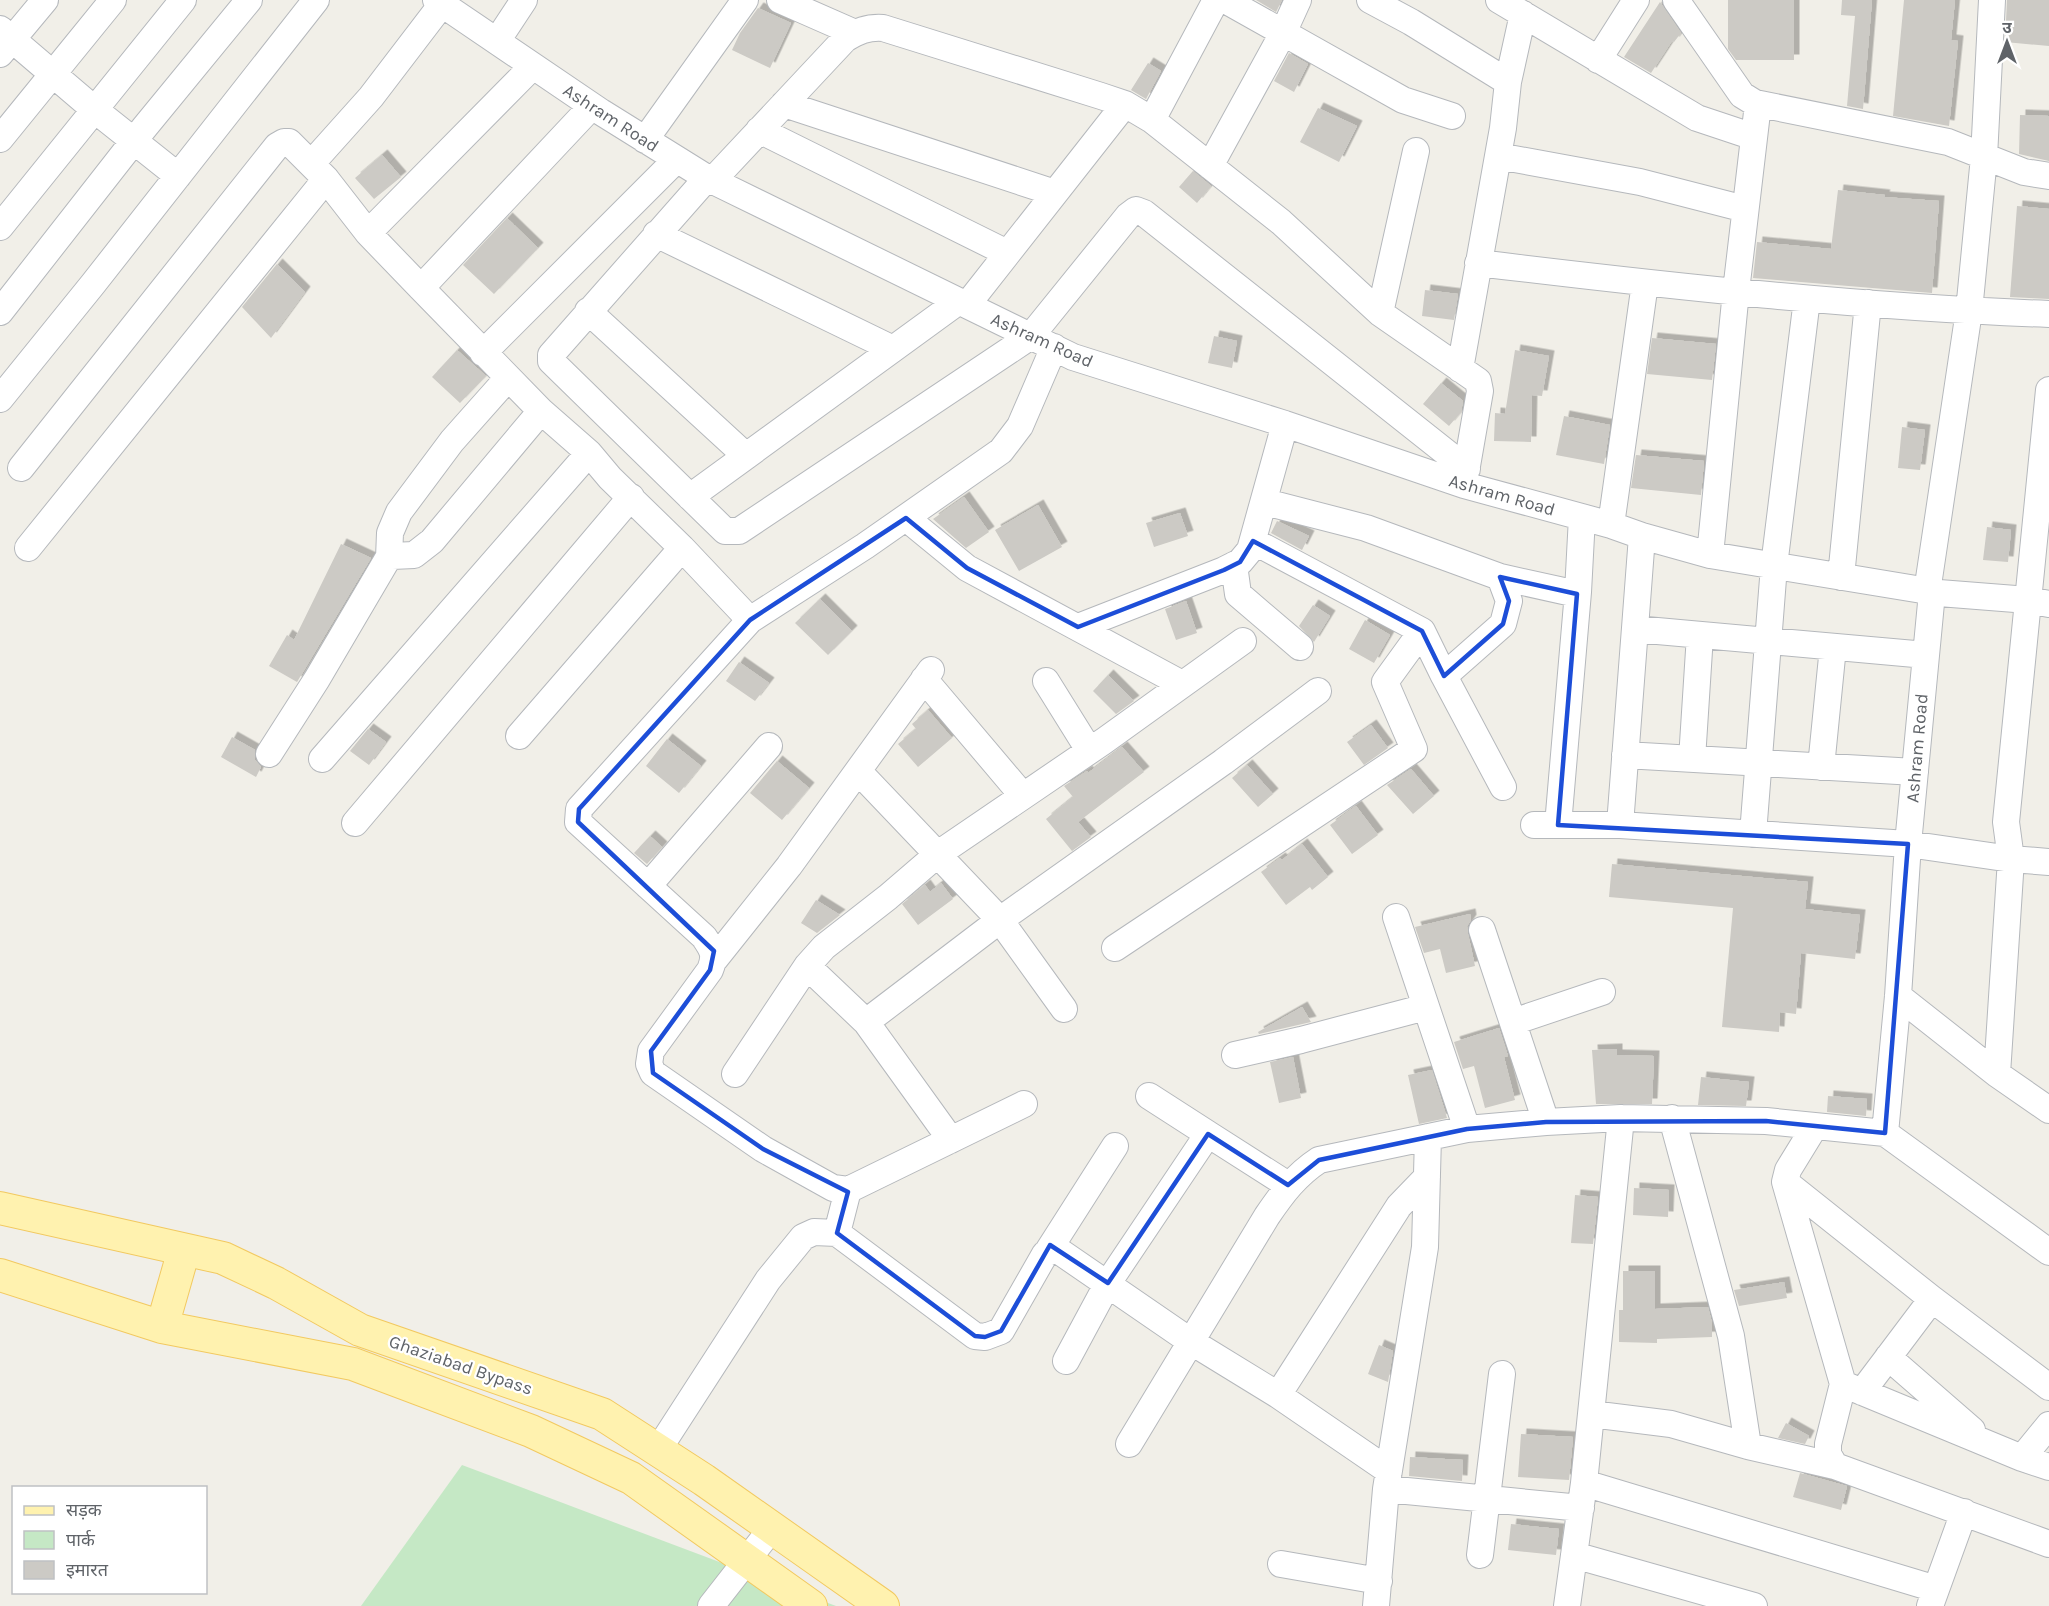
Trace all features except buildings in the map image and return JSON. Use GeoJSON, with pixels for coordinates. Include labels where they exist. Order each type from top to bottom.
{"type":"FeatureCollection","features":[{"type":"Feature","properties":{"kind":"main road","name":"Ghaziabad Bypass"},"geometry":{"type":"LineString","coordinates":[[0,1208],[223,1258],[276,1283],[360,1330],[602,1414],[658,1450],[883,1606]]}},
{"type":"Feature","properties":{"kind":"main road"},"geometry":{"type":"LineString","coordinates":[[162,1327],[184,1250]]}},
{"type":"Feature","properties":{"kind":"main road","name":"Ghaziabad Bypass"},"geometry":{"type":"LineString","coordinates":[[0,1275],[162,1327],[353,1364],[531,1431],[631,1478],[811,1606]]}},
{"type":"Feature","properties":{"kind":"street"},"geometry":{"type":"LineString","coordinates":[[45,0],[4,40],[52,74],[178,176]]}},
{"type":"Feature","properties":{"kind":"street"},"geometry":{"type":"LineString","coordinates":[[0,139],[112,0]]}},
{"type":"Feature","properties":{"kind":"street"},"geometry":{"type":"LineString","coordinates":[[0,227],[183,0]]}},
{"type":"Feature","properties":{"kind":"street"},"geometry":{"type":"LineString","coordinates":[[0,312],[249,0]]}},
{"type":"Feature","properties":{"kind":"street"},"geometry":{"type":"LineString","coordinates":[[0,399],[316,0]]}},
{"type":"Feature","properties":{"kind":"street"},"geometry":{"type":"LineString","coordinates":[[497,41],[524,0]]}},
{"type":"Feature","properties":{"kind":"street"},"geometry":{"type":"LineString","coordinates":[[645,140],[745,0]]}},
{"type":"Feature","properties":{"kind":"street"},"geometry":{"type":"LineString","coordinates":[[780,0],[855,33]]}},
{"type":"Feature","properties":{"kind":"street"},"geometry":{"type":"LineString","coordinates":[[1152,120],[1216,0]]}},
{"type":"Feature","properties":{"kind":"street"},"geometry":{"type":"LineString","coordinates":[[1225,0],[1403,100],[1452,116]]}},
{"type":"Feature","properties":{"kind":"street"},"geometry":{"type":"LineString","coordinates":[[1210,166],[1283,33],[1298,0]]}},
{"type":"Feature","properties":{"kind":"street"},"geometry":{"type":"LineString","coordinates":[[1370,0],[1411,22],[1508,82]]}},
{"type":"Feature","properties":{"kind":"street"},"geometry":{"type":"LineString","coordinates":[[1499,0],[1697,118],[1754,137]]}},
{"type":"Feature","properties":{"kind":"street"},"geometry":{"type":"LineString","coordinates":[[1598,60],[1636,0]]}},
{"type":"Feature","properties":{"kind":"street"},"geometry":{"type":"LineString","coordinates":[[1676,0],[1750,100],[1754,137],[1710,555]]}},
{"type":"Feature","properties":{"kind":"street"},"geometry":{"type":"LineString","coordinates":[[1992,0],[1984,157],[1969,311],[1928,594],[2038,602]]}},
{"type":"Feature","properties":{"kind":"street"},"geometry":{"type":"LineString","coordinates":[[28,548],[319,171],[439,2]]}},
{"type":"Feature","properties":{"kind":"street","name":"Ashram Road"},"geometry":{"type":"LineString","coordinates":[[439,2],[592,106],[709,179],[1073,357],[1285,424],[1465,477],[1642,536],[1710,555],[1923,590],[1928,594],[1931,603],[1908,844],[1898,996],[1885,1133]]}},
{"type":"Feature","properties":{"kind":"street"},"geometry":{"type":"LineString","coordinates":[[1460,369],[1498,156],[1508,82],[1523,14]]}},
{"type":"Feature","properties":{"kind":"street"},"geometry":{"type":"LineString","coordinates":[[883,28],[1125,104],[1152,120],[1281,222],[1380,313],[1478,381],[1480,386],[1465,477],[1144,213],[1136,210],[1128,216],[1031,336],[739,531],[731,533],[725,531],[551,361],[550,355],[657,234],[845,39],[862,29],[883,28]]}},
{"type":"Feature","properties":{"kind":"street"},"geometry":{"type":"LineString","coordinates":[[368,233],[533,66]]}},
{"type":"Feature","properties":{"kind":"street"},"geometry":{"type":"LineString","coordinates":[[1750,100],[1948,141],[2024,172],[2049,176]]}},
{"type":"Feature","properties":{"kind":"street"},"geometry":{"type":"LineString","coordinates":[[784,104],[1055,194]]}},
{"type":"Feature","properties":{"kind":"street"},"geometry":{"type":"LineString","coordinates":[[690,497],[893,349],[963,303],[1007,253],[1125,104]]}},
{"type":"Feature","properties":{"kind":"street"},"geometry":{"type":"LineString","coordinates":[[421,288],[592,106]]}},
{"type":"Feature","properties":{"kind":"street"},"geometry":{"type":"LineString","coordinates":[[759,130],[1007,253]]}},
{"type":"Feature","properties":{"kind":"street"},"geometry":{"type":"LineString","coordinates":[[21,468],[277,146],[284,141],[289,141],[319,171],[368,233],[541,411],[589,453],[610,478],[682,548],[750,620]]}},
{"type":"Feature","properties":{"kind":"street"},"geometry":{"type":"LineString","coordinates":[[1380,313],[1416,151]]}},
{"type":"Feature","properties":{"kind":"street"},"geometry":{"type":"LineString","coordinates":[[1498,156],[1640,182],[1745,209]]}},
{"type":"Feature","properties":{"kind":"street"},"geometry":{"type":"LineString","coordinates":[[483,352],[676,160]]}},
{"type":"Feature","properties":{"kind":"street"},"geometry":{"type":"LineString","coordinates":[[657,234],[893,349]]}},
{"type":"Feature","properties":{"kind":"street"},"geometry":{"type":"LineString","coordinates":[[1478,263],[1807,300],[2049,314]]}},
{"type":"Feature","properties":{"kind":"street"},"geometry":{"type":"LineString","coordinates":[[1611,525],[1645,283]]}},
{"type":"Feature","properties":{"kind":"street"},"geometry":{"type":"LineString","coordinates":[[1753,834],[1774,566],[1807,300]]}},
{"type":"Feature","properties":{"kind":"street"},"geometry":{"type":"LineString","coordinates":[[1840,577],[1868,303]]}},
{"type":"Feature","properties":{"kind":"street"},"geometry":{"type":"LineString","coordinates":[[588,310],[746,456]]}},
{"type":"Feature","properties":{"kind":"street"},"geometry":{"type":"LineString","coordinates":[[715,959],[714,951],[704,937],[578,822],[579,809],[750,620],[906,518],[1001,451],[1020,426],[1054,347]]}},
{"type":"Feature","properties":{"kind":"street"},"geometry":{"type":"LineString","coordinates":[[269,754],[389,558],[390,533],[399,512],[452,441],[508,378]]}},
{"type":"Feature","properties":{"kind":"street"},"geometry":{"type":"LineString","coordinates":[[1996,1074],[2011,859],[2006,822],[2038,602],[2049,390]]}},
{"type":"Feature","properties":{"kind":"street"},"geometry":{"type":"LineString","coordinates":[[389,558],[395,555],[407,557],[414,555],[432,541],[541,411]]}},
{"type":"Feature","properties":{"kind":"street"},"geometry":{"type":"LineString","coordinates":[[1078,627],[1240,562],[1250,550],[1253,541],[1285,424]]}},
{"type":"Feature","properties":{"kind":"street"},"geometry":{"type":"LineString","coordinates":[[322,759],[589,453]]}},
{"type":"Feature","properties":{"kind":"street"},"geometry":{"type":"LineString","coordinates":[[355,823],[631,497]]}},
{"type":"Feature","properties":{"kind":"street"},"geometry":{"type":"LineString","coordinates":[[1265,502],[1366,528],[1500,577],[1577,594]]}},
{"type":"Feature","properties":{"kind":"street"},"geometry":{"type":"LineString","coordinates":[[1582,517],[1577,594],[1546,825],[1620,825],[1908,844],[2011,859],[2049,862]]}},
{"type":"Feature","properties":{"kind":"street"},"geometry":{"type":"LineString","coordinates":[[906,518],[967,568],[1182,684]]}},
{"type":"Feature","properties":{"kind":"street"},"geometry":{"type":"LineString","coordinates":[[1620,825],[1642,536]]}},
{"type":"Feature","properties":{"kind":"street"},"geometry":{"type":"LineString","coordinates":[[1253,541],[1422,631],[1443,676],[1503,787]]}},
{"type":"Feature","properties":{"kind":"street"},"geometry":{"type":"LineString","coordinates":[[519,736],[682,548]]}},
{"type":"Feature","properties":{"kind":"street"},"geometry":{"type":"LineString","coordinates":[[1234,565],[1238,594],[1300,647]]}},
{"type":"Feature","properties":{"kind":"street"},"geometry":{"type":"LineString","coordinates":[[1443,676],[1503,624],[1509,601],[1500,577]]}},
{"type":"Feature","properties":{"kind":"street"},"geometry":{"type":"LineString","coordinates":[[1635,628],[1926,655]]}},
{"type":"Feature","properties":{"kind":"street"},"geometry":{"type":"LineString","coordinates":[[1115,948],[1414,749],[1385,682],[1422,631]]}},
{"type":"Feature","properties":{"kind":"street"},"geometry":{"type":"LineString","coordinates":[[1692,759],[1700,635]]}},
{"type":"Feature","properties":{"kind":"street"},"geometry":{"type":"LineString","coordinates":[[735,1074],[807,966],[824,947],[938,854],[1243,641]]}},
{"type":"Feature","properties":{"kind":"street"},"geometry":{"type":"LineString","coordinates":[[1821,767],[1833,647]]}},
{"type":"Feature","properties":{"kind":"street"},"geometry":{"type":"LineString","coordinates":[[1023,796],[927,674],[789,866],[715,959],[710,970],[651,1051],[649,1064],[653,1073],[763,1149],[833,1188],[848,1190],[1024,1104]]}},
{"type":"Feature","properties":{"kind":"street"},"geometry":{"type":"LineString","coordinates":[[1046,681],[1089,750]]}},
{"type":"Feature","properties":{"kind":"street"},"geometry":{"type":"LineString","coordinates":[[866,1022],[1000,920],[1318,691]]}},
{"type":"Feature","properties":{"kind":"street"},"geometry":{"type":"LineString","coordinates":[[648,886],[769,746]]}},
{"type":"Feature","properties":{"kind":"street"},"geometry":{"type":"LineString","coordinates":[[1625,755],[1915,772]]}},
{"type":"Feature","properties":{"kind":"street"},"geometry":{"type":"LineString","coordinates":[[858,771],[1000,920],[1064,1009]]}},
{"type":"Feature","properties":{"kind":"street"},"geometry":{"type":"LineString","coordinates":[[1396,917],[1467,1129]]}},
{"type":"Feature","properties":{"kind":"street"},"geometry":{"type":"LineString","coordinates":[[1482,930],[1546,1122]]}},
{"type":"Feature","properties":{"kind":"street"},"geometry":{"type":"LineString","coordinates":[[807,966],[866,1022],[951,1140]]}},
{"type":"Feature","properties":{"kind":"street"},"geometry":{"type":"LineString","coordinates":[[1513,1022],[1602,992]]}},
{"type":"Feature","properties":{"kind":"street"},"geometry":{"type":"LineString","coordinates":[[1898,996],[1996,1074],[2049,1110]]}},
{"type":"Feature","properties":{"kind":"street"},"geometry":{"type":"LineString","coordinates":[[1235,1055],[1301,1040],[1426,1006]]}},
{"type":"Feature","properties":{"kind":"street"},"geometry":{"type":"LineString","coordinates":[[1149,1096],[1288,1185]]}},
{"type":"Feature","properties":{"kind":"street"},"geometry":{"type":"LineString","coordinates":[[1129,1444],[1190,1341],[1288,1185],[1302,1171],[1319,1160],[1428,1137],[1467,1129],[1621,1118],[1766,1121],[1885,1133],[2049,1252]]}},
{"type":"Feature","properties":{"kind":"street"},"geometry":{"type":"LineString","coordinates":[[1567,1606],[1591,1414],[1621,1118]]}},
{"type":"Feature","properties":{"kind":"street"},"geometry":{"type":"LineString","coordinates":[[1672,1118],[1731,1336],[1748,1446]]}},
{"type":"Feature","properties":{"kind":"street"},"geometry":{"type":"LineString","coordinates":[[1815,1126],[1788,1170],[1785,1182],[1852,1388],[2049,1467]]}},
{"type":"Feature","properties":{"kind":"street"},"geometry":{"type":"LineString","coordinates":[[1066,1361],[1107,1283],[1208,1134]]}},
{"type":"Feature","properties":{"kind":"street"},"geometry":{"type":"LineString","coordinates":[[1281,1564],[1377,1594],[1388,1480],[1425,1247],[1428,1137]]}},
{"type":"Feature","properties":{"kind":"street"},"geometry":{"type":"LineString","coordinates":[[658,1450],[768,1280],[803,1237],[814,1232],[837,1233],[975,1336],[985,1337],[1001,1331],[1048,1251],[1115,1146]]}},
{"type":"Feature","properties":{"kind":"street"},"geometry":{"type":"LineString","coordinates":[[1278,1395],[1399,1206],[1426,1177]]}},
{"type":"Feature","properties":{"kind":"street"},"geometry":{"type":"LineString","coordinates":[[1785,1182],[1932,1299],[2049,1387]]}},
{"type":"Feature","properties":{"kind":"street"},"geometry":{"type":"LineString","coordinates":[[837,1233],[848,1190]]}},
{"type":"Feature","properties":{"kind":"street"},"geometry":{"type":"LineString","coordinates":[[1048,1251],[1059,1251],[1190,1341],[1278,1395],[1388,1480],[1487,1499],[1582,1495],[1933,1597],[1964,1512]]}},
{"type":"Feature","properties":{"kind":"street"},"geometry":{"type":"LineString","coordinates":[[1835,1466],[1828,1454],[1828,1444],[1852,1388],[1888,1357],[1932,1299]]}},
{"type":"Feature","properties":{"kind":"street"},"geometry":{"type":"LineString","coordinates":[[1888,1357],[1988,1444]]}},
{"type":"Feature","properties":{"kind":"street"},"geometry":{"type":"LineString","coordinates":[[1480,1555],[1502,1374]]}},
{"type":"Feature","properties":{"kind":"street"},"geometry":{"type":"LineString","coordinates":[[1591,1414],[1671,1424],[1748,1446],[1835,1466],[2049,1544]]}},
{"type":"Feature","properties":{"kind":"street"},"geometry":{"type":"LineString","coordinates":[[2022,1458],[2049,1425]]}},
{"type":"Feature","properties":{"kind":"street"},"geometry":{"type":"LineString","coordinates":[[711,1606],[772,1528]]}},
{"type":"Feature","properties":{"kind":"street"},"geometry":{"type":"LineString","coordinates":[[1574,1555],[1754,1606]]}},
{"type":"Feature","properties":{"kind":"highlighted area"},"geometry":{"type":"Polygon","coordinates":[[[906,518],[967,568],[1078,627],[1224,570],[1240,562],[1253,541],[1422,631],[1444,676],[1503,624],[1509,601],[1500,577],[1577,594],[1558,825],[1908,844],[1885,1133],[1766,1121],[1546,1122],[1467,1129],[1319,1160],[1288,1185],[1208,1134],[1108,1283],[1050,1245],[1001,1331],[985,1337],[975,1336],[837,1233],[848,1192],[763,1149],[653,1073],[651,1051],[710,970],[714,951],[578,822],[579,809],[750,620],[906,518]]]}},
{"type":"Feature","properties":{"kind":"green space"},"geometry":{"type":"Polygon","coordinates":[[[462,1465],[836,1606],[361,1606],[462,1465]]]}}]}
